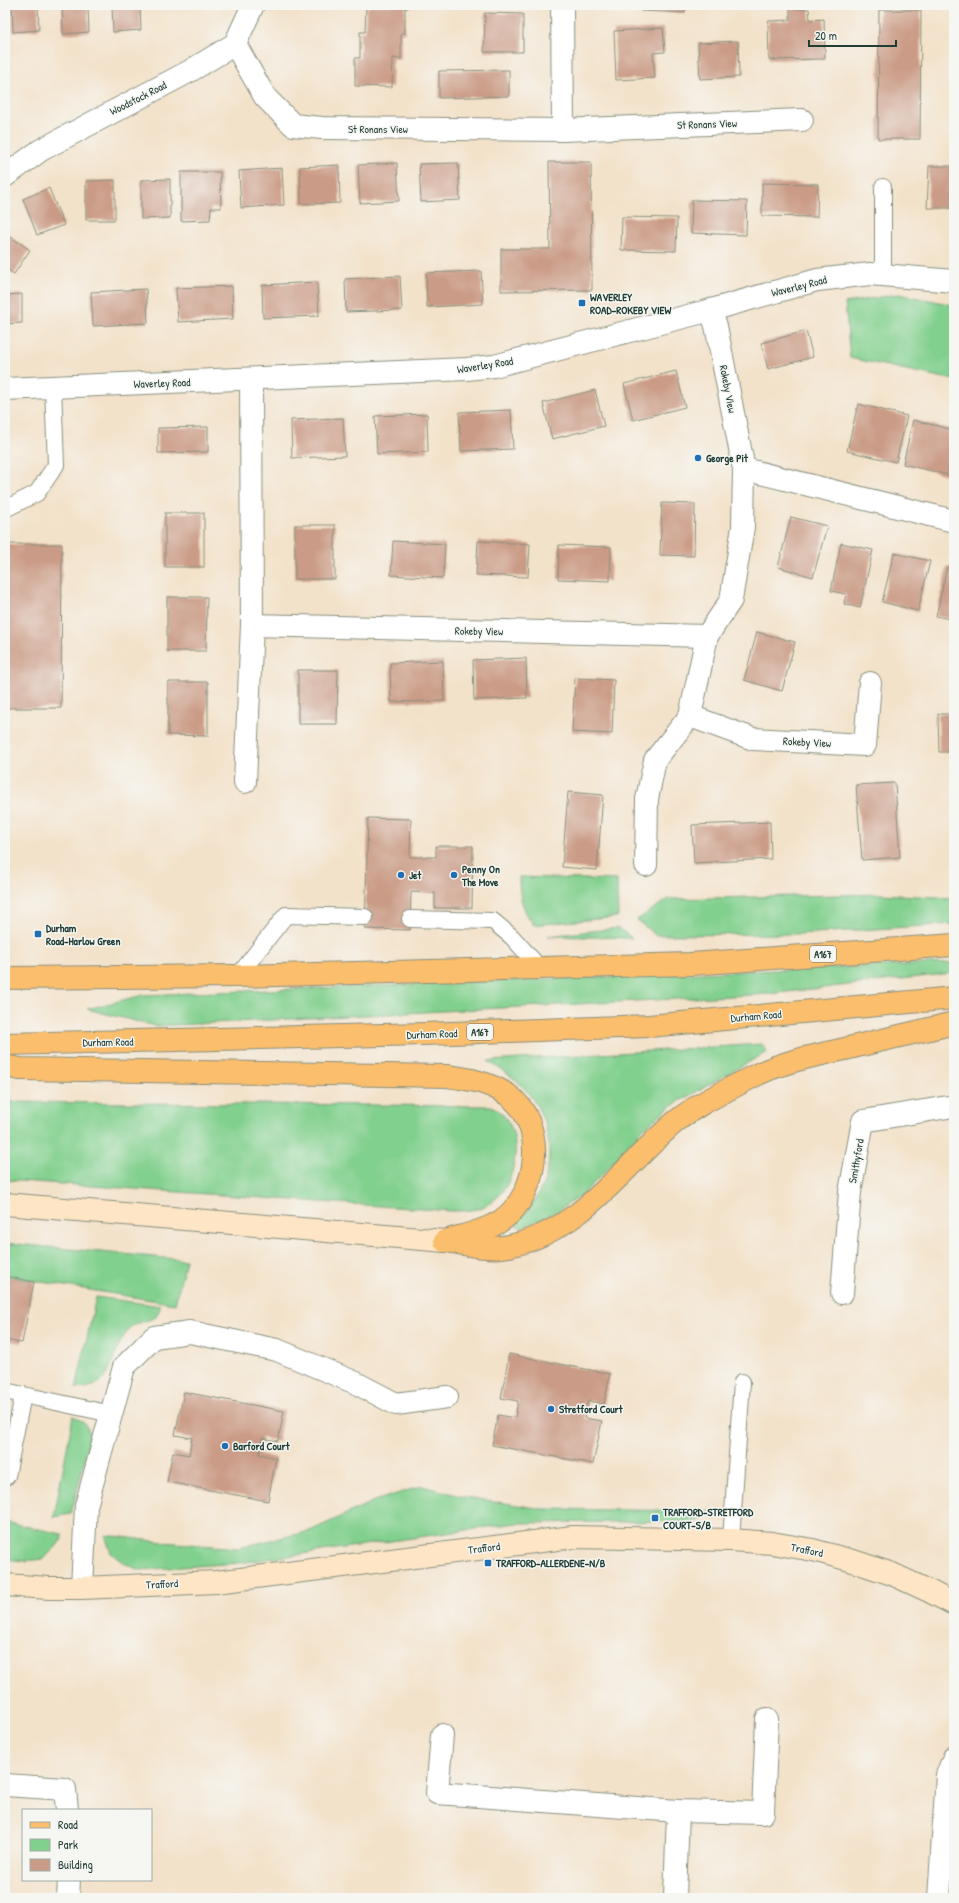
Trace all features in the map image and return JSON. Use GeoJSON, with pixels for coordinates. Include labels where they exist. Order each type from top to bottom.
{"type":"FeatureCollection","features":[{"type":"Feature","properties":{"kind":"main road","name":"A167"},"geometry":{"type":"LineString","coordinates":[[5,978],[238,976],[691,964],[954,945]]}},
{"type":"Feature","properties":{"kind":"main road","name":"Durham Road"},"geometry":{"type":"LineString","coordinates":[[5,1044],[424,1034],[649,1026],[954,998]]}},
{"type":"Feature","properties":{"kind":"main road"},"geometry":{"type":"LineString","coordinates":[[445,1241],[487,1247],[508,1246],[529,1240],[557,1228],[579,1214],[612,1186],[675,1123],[699,1105],[754,1076],[791,1061],[954,1023]]}},
{"type":"Feature","properties":{"kind":"main road"},"geometry":{"type":"LineString","coordinates":[[5,1066],[20,1069],[447,1076],[488,1084],[509,1096],[522,1111],[532,1130],[535,1148],[534,1166],[524,1194],[518,1205],[502,1220],[480,1231],[445,1241]]}},
{"type":"Feature","properties":{"kind":"street"},"geometry":{"type":"LineString","coordinates":[[235,44],[253,5]]}},
{"type":"Feature","properties":{"kind":"street"},"geometry":{"type":"LineString","coordinates":[[562,5],[563,130]]}},
{"type":"Feature","properties":{"kind":"street","name":"St Ronans View"},"geometry":{"type":"LineString","coordinates":[[235,44],[265,97],[293,125],[322,128],[563,130],[802,120]]}},
{"type":"Feature","properties":{"kind":"street","name":"Woodstock Road"},"geometry":{"type":"LineString","coordinates":[[5,176],[41,150],[190,71],[235,44]]}},
{"type":"Feature","properties":{"kind":"street","name":"Waverley Road"},"geometry":{"type":"LineString","coordinates":[[5,389],[428,372],[494,366],[711,310],[818,280],[883,274],[954,281]]}},
{"type":"Feature","properties":{"kind":"street","name":"Rokeby View"},"geometry":{"type":"LineString","coordinates":[[646,866],[647,799],[654,760],[690,716],[707,636],[731,600],[743,526],[744,469],[716,326],[711,310]]}},
{"type":"Feature","properties":{"kind":"street"},"geometry":{"type":"LineString","coordinates":[[245,782],[252,625],[252,379]]}},
{"type":"Feature","properties":{"kind":"street"},"geometry":{"type":"LineString","coordinates":[[744,469],[954,521]]}},
{"type":"Feature","properties":{"kind":"street","name":"Rokeby View"},"geometry":{"type":"LineString","coordinates":[[252,625],[707,636]]}},
{"type":"Feature","properties":{"kind":"street","name":"Rokeby View"},"geometry":{"type":"LineString","coordinates":[[690,716],[752,739],[865,745],[870,682]]}},
{"type":"Feature","properties":{"kind":"street","name":"Smithyford"},"geometry":{"type":"LineString","coordinates":[[842,1293],[850,1192],[863,1121],[954,1106]]}},
{"type":"Feature","properties":{"kind":"street"},"geometry":{"type":"LineString","coordinates":[[5,1204],[445,1241]]}},
{"type":"Feature","properties":{"kind":"street"},"geometry":{"type":"LineString","coordinates":[[82,1588],[86,1506],[124,1368],[154,1337],[190,1332],[277,1350],[356,1383],[396,1404],[447,1397]]}},
{"type":"Feature","properties":{"kind":"street","name":"Trafford"},"geometry":{"type":"LineString","coordinates":[[5,1585],[49,1588],[82,1588],[216,1582],[573,1537],[731,1540],[772,1543],[813,1550],[853,1561],[892,1574],[954,1604]]}},
{"type":"Feature","properties":{"kind":"street"},"geometry":{"type":"LineString","coordinates":[[442,1736],[437,1793],[678,1811],[763,1813],[767,1718]]}},
{"type":"Feature","properties":{"kind":"street"},"geometry":{"type":"LineString","coordinates":[[940,1898],[947,1775],[954,1757]]}},
{"type":"Feature","properties":{"kind":"street"},"geometry":{"type":"LineString","coordinates":[[5,1785],[65,1789],[67,1809]]}},
{"type":"Feature","properties":{"kind":"street"},"geometry":{"type":"LineString","coordinates":[[675,1898],[678,1811]]}},
{"type":"Feature","properties":{"kind":"street"},"geometry":{"type":"LineString","coordinates":[[68,1898],[69,1881]]}},
{"type":"Feature","properties":{"kind":"lane"},"geometry":{"type":"LineString","coordinates":[[883,188],[883,274]]}},
{"type":"Feature","properties":{"kind":"lane"},"geometry":{"type":"LineString","coordinates":[[5,509],[37,493],[56,465],[53,387]]}},
{"type":"Feature","properties":{"kind":"lane"},"geometry":{"type":"LineString","coordinates":[[238,976],[286,915],[365,917]]}},
{"type":"Feature","properties":{"kind":"lane"},"geometry":{"type":"LineString","coordinates":[[410,918],[493,921],[512,937],[539,968]]}},
{"type":"Feature","properties":{"kind":"lane"},"geometry":{"type":"LineString","coordinates":[[731,1540],[742,1382]]}},
{"type":"Feature","properties":{"kind":"lane"},"geometry":{"type":"LineString","coordinates":[[5,1391],[111,1414]]}},
{"type":"Feature","properties":{"kind":"lane"},"geometry":{"type":"LineString","coordinates":[[8,1476],[23,1395]]}},
{"type":"Feature","properties":{"kind":"green space"},"geometry":{"type":"Polygon","coordinates":[[[898,294],[954,305],[954,380],[850,358],[845,303],[898,294]]]}},
{"type":"Feature","properties":{"kind":"green space"},"geometry":{"type":"Polygon","coordinates":[[[519,877],[617,880],[618,917],[534,925],[522,902],[519,877]]]}},
{"type":"Feature","properties":{"kind":"green space"},"geometry":{"type":"Polygon","coordinates":[[[881,894],[954,898],[954,924],[799,934],[655,935],[637,920],[668,899],[881,894]]]}},
{"type":"Feature","properties":{"kind":"green space"},"geometry":{"type":"Polygon","coordinates":[[[618,928],[632,938],[548,936],[618,928]]]}},
{"type":"Feature","properties":{"kind":"green space"},"geometry":{"type":"Polygon","coordinates":[[[954,963],[954,973],[770,994],[155,1026],[87,1009],[143,995],[954,963]]]}},
{"type":"Feature","properties":{"kind":"green space"},"geometry":{"type":"Polygon","coordinates":[[[762,1044],[767,1052],[671,1106],[643,1129],[584,1193],[558,1211],[522,1228],[515,1225],[535,1200],[545,1177],[549,1148],[547,1134],[543,1120],[530,1095],[509,1075],[488,1061],[762,1044]]]}},
{"type":"Feature","properties":{"kind":"green space"},"geometry":{"type":"Polygon","coordinates":[[[5,1102],[491,1106],[502,1114],[510,1125],[514,1138],[515,1152],[509,1180],[502,1192],[493,1201],[483,1207],[462,1211],[5,1180],[5,1102]]]}},
{"type":"Feature","properties":{"kind":"green space"},"geometry":{"type":"Polygon","coordinates":[[[5,1243],[186,1260],[175,1304],[5,1276],[5,1243]]]}},
{"type":"Feature","properties":{"kind":"green space"},"geometry":{"type":"Polygon","coordinates":[[[96,1297],[161,1306],[156,1317],[133,1325],[129,1328],[104,1378],[97,1384],[88,1387],[76,1388],[96,1297]]]}},
{"type":"Feature","properties":{"kind":"green space"},"geometry":{"type":"Polygon","coordinates":[[[73,1416],[84,1422],[91,1435],[71,1514],[54,1517],[73,1416]]]}},
{"type":"Feature","properties":{"kind":"green space"},"geometry":{"type":"Polygon","coordinates":[[[422,1486],[465,1497],[543,1509],[710,1511],[699,1521],[516,1523],[239,1563],[139,1570],[122,1562],[111,1553],[105,1535],[163,1542],[238,1548],[310,1531],[374,1501],[422,1486]]]}},
{"type":"Feature","properties":{"kind":"green space"},"geometry":{"type":"Polygon","coordinates":[[[5,1522],[62,1534],[62,1539],[43,1559],[25,1561],[5,1559],[5,1522]]]}},
{"type":"Feature","properties":{"kind":"building"},"geometry":{"type":"Polygon","coordinates":[[[12,5],[38,5],[39,30],[13,32],[12,5]]]}},
{"type":"Feature","properties":{"kind":"building"},"geometry":{"type":"Polygon","coordinates":[[[62,5],[88,5],[89,32],[63,34],[62,5]]]}},
{"type":"Feature","properties":{"kind":"building"},"geometry":{"type":"Polygon","coordinates":[[[112,5],[140,5],[141,30],[113,32],[112,5]]]}},
{"type":"Feature","properties":{"kind":"building"},"geometry":{"type":"Polygon","coordinates":[[[370,5],[408,5],[408,8],[405,8],[405,33],[401,33],[401,59],[393,58],[392,87],[355,86],[355,58],[360,58],[360,32],[365,32],[366,8],[370,7],[370,5]]]}},
{"type":"Feature","properties":{"kind":"building"},"geometry":{"type":"Polygon","coordinates":[[[641,5],[686,5],[685,13],[641,11],[641,5]]]}},
{"type":"Feature","properties":{"kind":"building"},"geometry":{"type":"Polygon","coordinates":[[[790,9],[809,9],[810,20],[824,19],[825,59],[769,60],[768,21],[790,20],[790,9]]]}},
{"type":"Feature","properties":{"kind":"building"},"geometry":{"type":"Polygon","coordinates":[[[879,10],[921,10],[920,139],[878,139],[879,10]]]}},
{"type":"Feature","properties":{"kind":"building"},"geometry":{"type":"Polygon","coordinates":[[[485,13],[523,14],[523,52],[484,52],[485,13]]]}},
{"type":"Feature","properties":{"kind":"building"},"geometry":{"type":"Polygon","coordinates":[[[663,28],[665,52],[653,53],[655,78],[616,80],[614,31],[663,28]]]}},
{"type":"Feature","properties":{"kind":"building"},"geometry":{"type":"Polygon","coordinates":[[[738,41],[739,77],[700,79],[698,43],[738,41]]]}},
{"type":"Feature","properties":{"kind":"building"},"geometry":{"type":"Polygon","coordinates":[[[509,70],[509,96],[439,98],[439,71],[509,70]]]}},
{"type":"Feature","properties":{"kind":"building"},"geometry":{"type":"Polygon","coordinates":[[[549,162],[591,162],[592,290],[501,291],[501,249],[550,249],[549,162]]]}},
{"type":"Feature","properties":{"kind":"building"},"geometry":{"type":"Polygon","coordinates":[[[397,163],[399,201],[360,203],[358,165],[397,163]]]}},
{"type":"Feature","properties":{"kind":"building"},"geometry":{"type":"Polygon","coordinates":[[[458,163],[460,200],[421,202],[419,164],[458,163]]]}},
{"type":"Feature","properties":{"kind":"building"},"geometry":{"type":"Polygon","coordinates":[[[339,165],[340,203],[301,204],[300,167],[339,165]]]}},
{"type":"Feature","properties":{"kind":"building"},"geometry":{"type":"Polygon","coordinates":[[[929,166],[954,166],[954,208],[927,208],[929,166]]]}},
{"type":"Feature","properties":{"kind":"building"},"geometry":{"type":"Polygon","coordinates":[[[282,168],[284,205],[241,208],[239,171],[282,168]]]}},
{"type":"Feature","properties":{"kind":"building"},"geometry":{"type":"Polygon","coordinates":[[[181,172],[220,172],[221,208],[211,208],[210,220],[181,221],[181,172]]]}},
{"type":"Feature","properties":{"kind":"building"},"geometry":{"type":"Polygon","coordinates":[[[170,179],[170,218],[141,219],[141,180],[170,179]]]}},
{"type":"Feature","properties":{"kind":"building"},"geometry":{"type":"Polygon","coordinates":[[[115,180],[115,220],[86,220],[86,181],[115,180]]]}},
{"type":"Feature","properties":{"kind":"building"},"geometry":{"type":"Polygon","coordinates":[[[762,183],[818,184],[817,217],[762,216],[762,183]]]}},
{"type":"Feature","properties":{"kind":"building"},"geometry":{"type":"Polygon","coordinates":[[[49,188],[64,225],[37,235],[23,199],[49,188]]]}},
{"type":"Feature","properties":{"kind":"building"},"geometry":{"type":"Polygon","coordinates":[[[692,200],[747,201],[746,235],[691,233],[692,200]]]}},
{"type":"Feature","properties":{"kind":"building"},"geometry":{"type":"Polygon","coordinates":[[[622,217],[677,218],[676,251],[621,250],[622,217]]]}},
{"type":"Feature","properties":{"kind":"building"},"geometry":{"type":"Polygon","coordinates":[[[5,233],[30,250],[14,274],[5,268],[5,233]]]}},
{"type":"Feature","properties":{"kind":"building"},"geometry":{"type":"Polygon","coordinates":[[[481,271],[483,304],[427,307],[426,273],[481,271]]]}},
{"type":"Feature","properties":{"kind":"building"},"geometry":{"type":"Polygon","coordinates":[[[400,276],[402,310],[346,312],[345,279],[400,276]]]}},
{"type":"Feature","properties":{"kind":"building"},"geometry":{"type":"Polygon","coordinates":[[[317,282],[319,316],[263,318],[262,285],[317,282]]]}},
{"type":"Feature","properties":{"kind":"building"},"geometry":{"type":"Polygon","coordinates":[[[232,286],[233,319],[178,322],[176,288],[232,286]]]}},
{"type":"Feature","properties":{"kind":"building"},"geometry":{"type":"Polygon","coordinates":[[[146,289],[148,323],[93,326],[91,292],[146,289]]]}},
{"type":"Feature","properties":{"kind":"building"},"geometry":{"type":"Polygon","coordinates":[[[22,294],[22,323],[5,324],[5,295],[22,294]]]}},
{"type":"Feature","properties":{"kind":"building"},"geometry":{"type":"Polygon","coordinates":[[[806,331],[813,357],[768,369],[761,343],[806,331]]]}},
{"type":"Feature","properties":{"kind":"building"},"geometry":{"type":"Polygon","coordinates":[[[676,371],[685,407],[633,420],[624,384],[676,371]]]}},
{"type":"Feature","properties":{"kind":"building"},"geometry":{"type":"Polygon","coordinates":[[[595,390],[604,426],[552,439],[543,403],[595,390]]]}},
{"type":"Feature","properties":{"kind":"building"},"geometry":{"type":"Polygon","coordinates":[[[858,404],[907,416],[896,462],[847,451],[858,404]]]}},
{"type":"Feature","properties":{"kind":"building"},"geometry":{"type":"Polygon","coordinates":[[[511,410],[513,449],[461,451],[459,412],[511,410]]]}},
{"type":"Feature","properties":{"kind":"building"},"geometry":{"type":"Polygon","coordinates":[[[427,414],[428,452],[377,454],[375,416],[427,414]]]}},
{"type":"Feature","properties":{"kind":"building"},"geometry":{"type":"Polygon","coordinates":[[[343,418],[345,456],[292,458],[291,420],[343,418]]]}},
{"type":"Feature","properties":{"kind":"building"},"geometry":{"type":"Polygon","coordinates":[[[913,420],[954,430],[952,476],[903,464],[913,420]]]}},
{"type":"Feature","properties":{"kind":"building"},"geometry":{"type":"Polygon","coordinates":[[[208,427],[208,452],[158,453],[158,428],[208,427]]]}},
{"type":"Feature","properties":{"kind":"building"},"geometry":{"type":"Polygon","coordinates":[[[662,503],[695,504],[694,556],[660,555],[662,503]]]}},
{"type":"Feature","properties":{"kind":"building"},"geometry":{"type":"Polygon","coordinates":[[[165,513],[204,513],[204,567],[165,567],[165,513]]]}},
{"type":"Feature","properties":{"kind":"building"},"geometry":{"type":"Polygon","coordinates":[[[791,517],[827,526],[813,577],[778,567],[791,517]]]}},
{"type":"Feature","properties":{"kind":"building"},"geometry":{"type":"Polygon","coordinates":[[[295,525],[335,525],[335,579],[295,579],[295,525]]]}},
{"type":"Feature","properties":{"kind":"building"},"geometry":{"type":"Polygon","coordinates":[[[393,541],[445,544],[443,578],[391,575],[393,541]]]}},
{"type":"Feature","properties":{"kind":"building"},"geometry":{"type":"Polygon","coordinates":[[[478,541],[530,544],[528,577],[476,575],[478,541]]]}},
{"type":"Feature","properties":{"kind":"building"},"geometry":{"type":"Polygon","coordinates":[[[841,543],[873,550],[860,608],[844,604],[846,594],[831,591],[841,543]]]}},
{"type":"Feature","properties":{"kind":"building"},"geometry":{"type":"Polygon","coordinates":[[[5,544],[62,544],[61,708],[5,708],[5,544]]]}},
{"type":"Feature","properties":{"kind":"building"},"geometry":{"type":"Polygon","coordinates":[[[559,545],[611,547],[610,581],[558,579],[559,545]]]}},
{"type":"Feature","properties":{"kind":"building"},"geometry":{"type":"Polygon","coordinates":[[[894,553],[930,561],[918,611],[882,602],[894,553]]]}},
{"type":"Feature","properties":{"kind":"building"},"geometry":{"type":"Polygon","coordinates":[[[947,567],[954,568],[954,620],[936,616],[947,567]]]}},
{"type":"Feature","properties":{"kind":"building"},"geometry":{"type":"Polygon","coordinates":[[[167,597],[207,597],[206,651],[167,651],[167,597]]]}},
{"type":"Feature","properties":{"kind":"building"},"geometry":{"type":"Polygon","coordinates":[[[757,632],[795,642],[782,691],[744,680],[757,632]]]}},
{"type":"Feature","properties":{"kind":"building"},"geometry":{"type":"Polygon","coordinates":[[[526,658],[527,698],[474,700],[473,660],[526,658]]]}},
{"type":"Feature","properties":{"kind":"building"},"geometry":{"type":"Polygon","coordinates":[[[443,661],[444,701],[391,702],[390,663],[443,661]]]}},
{"type":"Feature","properties":{"kind":"building"},"geometry":{"type":"Polygon","coordinates":[[[298,670],[338,670],[337,724],[298,724],[298,670]]]}},
{"type":"Feature","properties":{"kind":"building"},"geometry":{"type":"Polygon","coordinates":[[[575,678],[614,680],[612,734],[572,732],[575,678]]]}},
{"type":"Feature","properties":{"kind":"building"},"geometry":{"type":"Polygon","coordinates":[[[168,682],[208,682],[208,736],[168,735],[168,682]]]}},
{"type":"Feature","properties":{"kind":"building"},"geometry":{"type":"Polygon","coordinates":[[[938,714],[954,714],[954,752],[939,752],[938,714]]]}},
{"type":"Feature","properties":{"kind":"building"},"geometry":{"type":"Polygon","coordinates":[[[895,783],[900,857],[862,860],[856,785],[895,783]]]}},
{"type":"Feature","properties":{"kind":"building"},"geometry":{"type":"Polygon","coordinates":[[[568,792],[603,795],[597,870],[562,867],[568,792]]]}},
{"type":"Feature","properties":{"kind":"building","name":"Jet"},"geometry":{"type":"Polygon","coordinates":[[[368,818],[411,819],[410,857],[436,857],[436,846],[473,846],[472,908],[435,908],[435,893],[411,892],[410,930],[365,929],[368,818]]]}},
{"type":"Feature","properties":{"kind":"building"},"geometry":{"type":"Polygon","coordinates":[[[770,822],[771,859],[694,863],[692,825],[770,822]]]}},
{"type":"Feature","properties":{"kind":"building"},"geometry":{"type":"Polygon","coordinates":[[[5,1276],[34,1282],[22,1343],[5,1340],[5,1276]]]}},
{"type":"Feature","properties":{"kind":"building","name":"Stretford Court"},"geometry":{"type":"Polygon","coordinates":[[[509,1354],[610,1374],[604,1404],[588,1401],[584,1418],[602,1421],[593,1464],[492,1445],[498,1415],[515,1418],[518,1401],[501,1398],[509,1354]]]}},
{"type":"Feature","properties":{"kind":"building","name":"Barford Court"},"geometry":{"type":"Polygon","coordinates":[[[184,1392],[284,1411],[278,1441],[262,1438],[259,1454],[276,1458],[268,1501],[167,1482],[173,1452],[189,1455],[192,1438],[175,1435],[184,1392]]]}},
{"type":"Feature","properties":{"kind":"place","name":"WAVERLEY ROAD-ROKEBY VIEW"},"geometry":{"type":"Point","coordinates":[582,303]}},
{"type":"Feature","properties":{"kind":"place","name":"George Pit"},"geometry":{"type":"Point","coordinates":[698,458]}},
{"type":"Feature","properties":{"kind":"place","name":"Jet"},"geometry":{"type":"Point","coordinates":[401,875]}},
{"type":"Feature","properties":{"kind":"place","name":"Penny On The Move"},"geometry":{"type":"Point","coordinates":[454,875]}},
{"type":"Feature","properties":{"kind":"place","name":"Durham Road-Harlow Green"},"geometry":{"type":"Point","coordinates":[38,934]}},
{"type":"Feature","properties":{"kind":"place","name":"Stretford Court"},"geometry":{"type":"Point","coordinates":[551,1409]}},
{"type":"Feature","properties":{"kind":"place","name":"Barford Court"},"geometry":{"type":"Point","coordinates":[225,1446]}},
{"type":"Feature","properties":{"kind":"place","name":"TRAFFORD-STRETFORD COURT-S/B"},"geometry":{"type":"Point","coordinates":[655,1518]}},
{"type":"Feature","properties":{"kind":"place","name":"TRAFFORD-ALLERDENE-N/B"},"geometry":{"type":"Point","coordinates":[488,1563]}}]}
